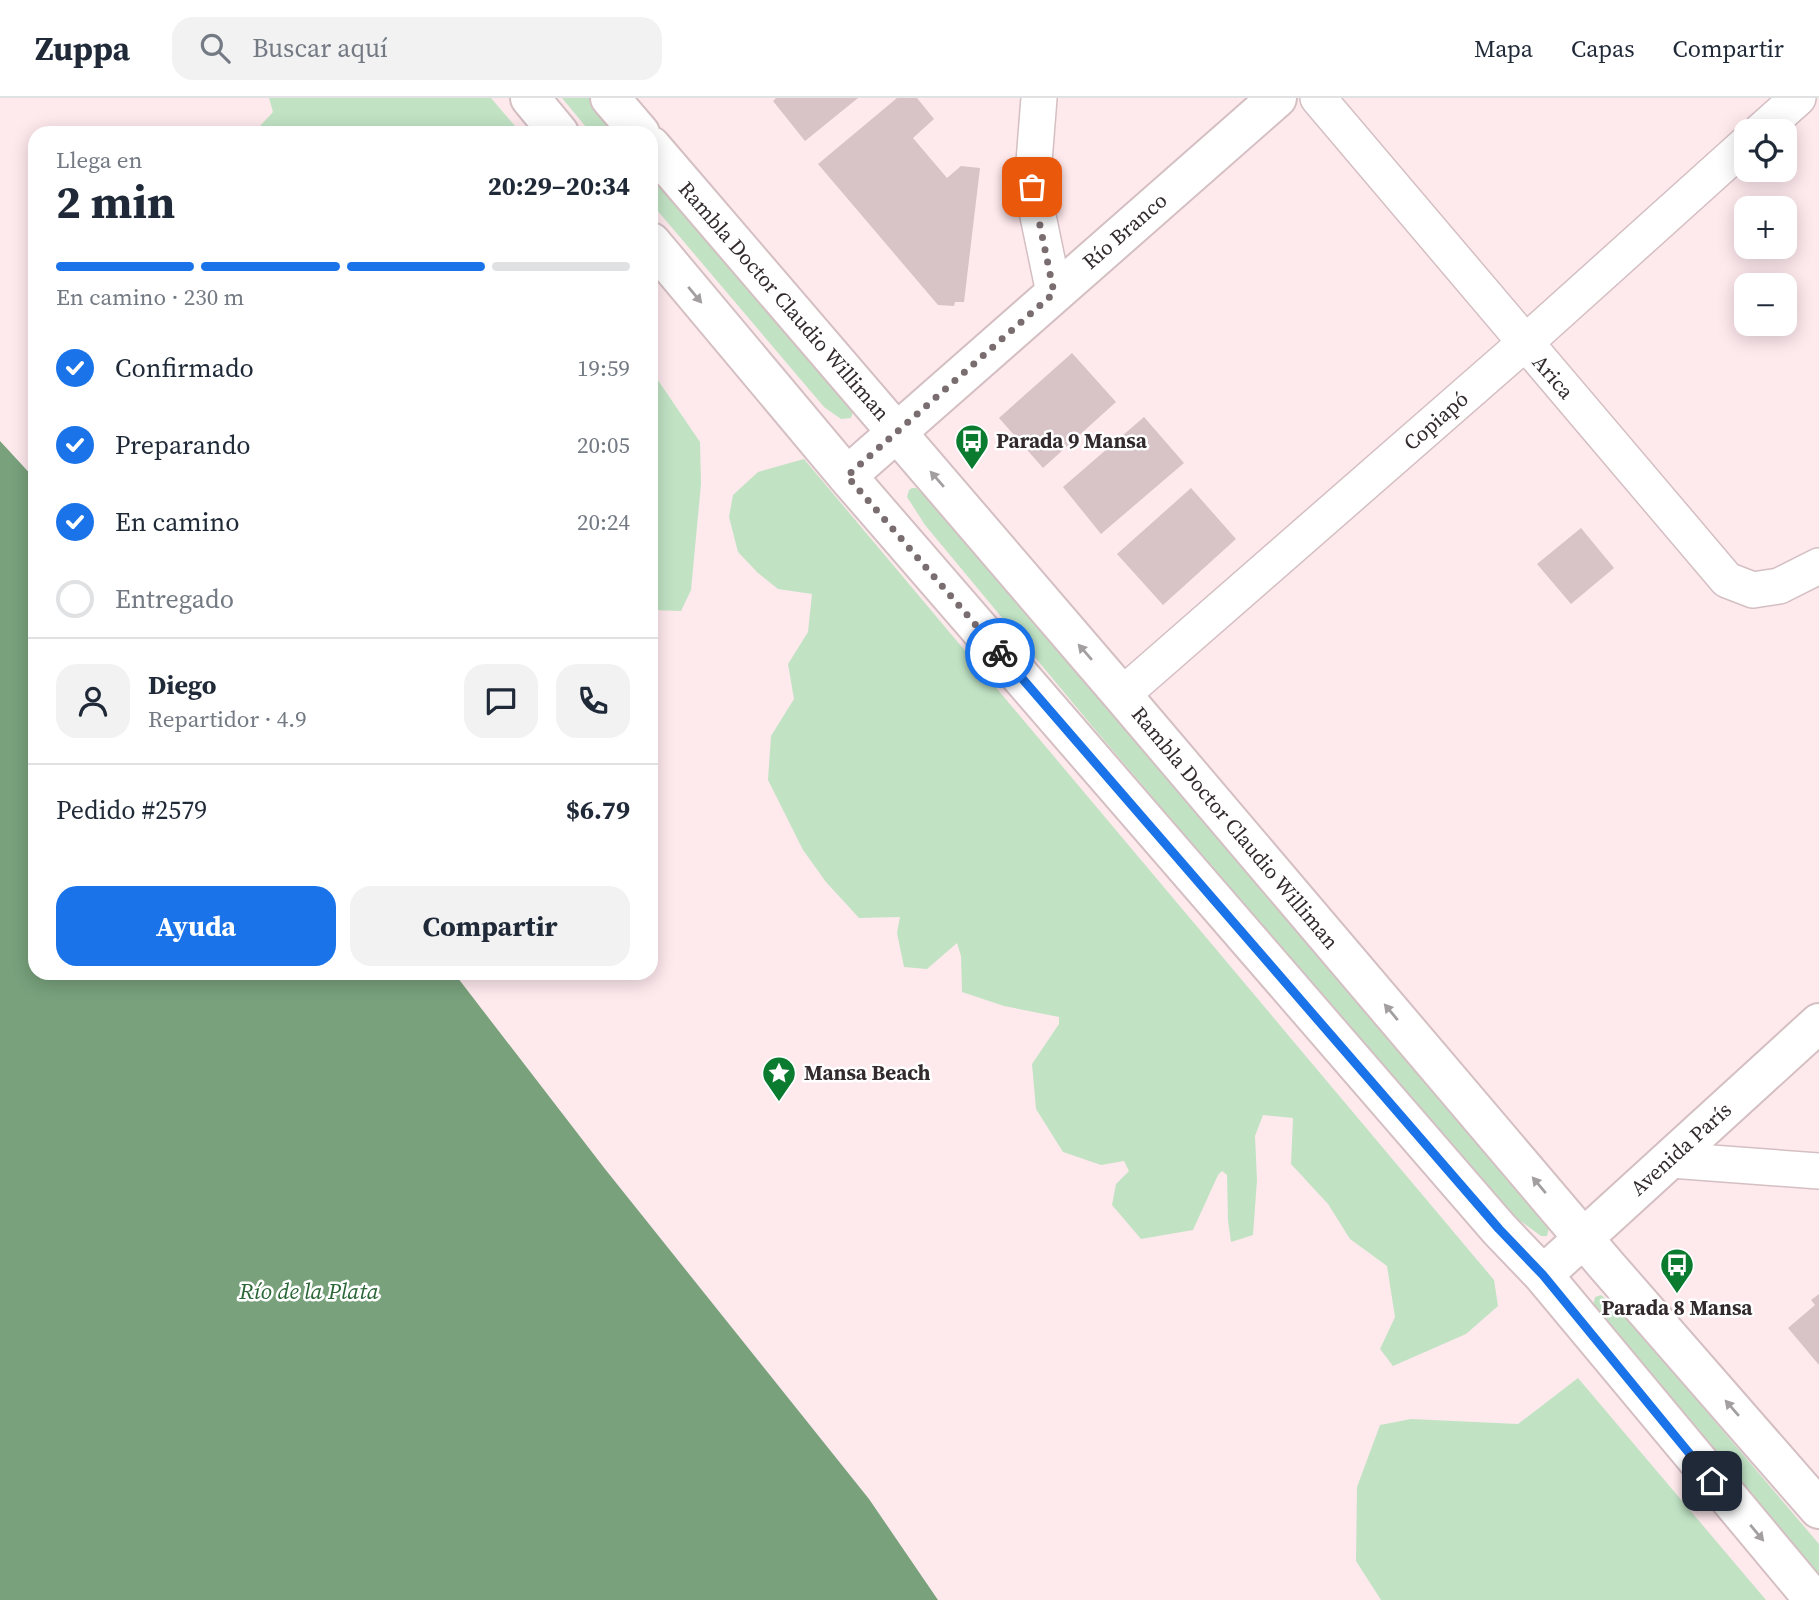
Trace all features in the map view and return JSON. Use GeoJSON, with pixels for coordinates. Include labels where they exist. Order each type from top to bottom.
{"type":"FeatureCollection","features":[{"type":"Feature","properties":{"kind":"main road"},"geometry":{"type":"LineString","coordinates":[[530,98],[553,126]]}},
{"type":"Feature","properties":{"kind":"main road"},"geometry":{"type":"LineString","coordinates":[[610,98],[634,126]]}},
{"type":"Feature","properties":{"kind":"main road","name":"Río Branco"},"geometry":{"type":"LineString","coordinates":[[847,476],[1277,98]]}},
{"type":"Feature","properties":{"kind":"main road","name":"Rambla Doctor Claudio Williman"},"geometry":{"type":"LineString","coordinates":[[658,154],[1583,1237],[1819,1509]]}},
{"type":"Feature","properties":{"kind":"main road"},"geometry":{"type":"LineString","coordinates":[[658,250],[847,476],[1481,1208],[1543,1275],[1814,1600]]}},
{"type":"Feature","properties":{"kind":"main road","name":"Avenida París"},"geometry":{"type":"LineString","coordinates":[[1543,1275],[1819,1023]]}},
{"type":"Feature","properties":{"kind":"street"},"geometry":{"type":"LineString","coordinates":[[1039,98],[1032,187],[1054,293]]}},
{"type":"Feature","properties":{"kind":"street","name":"Arica"},"geometry":{"type":"LineString","coordinates":[[1318,98],[1727,580],[1753,590],[1779,586],[1819,566]]}},
{"type":"Feature","properties":{"kind":"street"},"geometry":{"type":"LineString","coordinates":[[1774,119],[1798,98]]}},
{"type":"Feature","properties":{"kind":"street","name":"Copiapó"},"geometry":{"type":"LineString","coordinates":[[1122,695],[1524,343],[1734,155]]}},
{"type":"Feature","properties":{"kind":"street"},"geometry":{"type":"LineString","coordinates":[[1671,1160],[1819,1171]]}},
{"type":"Feature","properties":{"kind":"shaded area"},"geometry":{"type":"Polygon","coordinates":[[[269,98],[491,98],[515,126],[260,126],[273,112],[269,98]]]}},
{"type":"Feature","properties":{"kind":"shaded area"},"geometry":{"type":"Polygon","coordinates":[[[562,98],[593,98],[617,126],[585,126],[562,98]]]}},
{"type":"Feature","properties":{"kind":"shaded area"},"geometry":{"type":"Polygon","coordinates":[[[658,174],[841,391],[853,412],[851,418],[841,419],[824,407],[658,211],[658,174]]]}},
{"type":"Feature","properties":{"kind":"shaded area"},"geometry":{"type":"Polygon","coordinates":[[[658,380],[700,442],[701,484],[691,590],[681,611],[658,610],[658,380]]]}},
{"type":"Feature","properties":{"kind":"shaded area"},"geometry":{"type":"Polygon","coordinates":[[[804,459],[1494,1280],[1498,1306],[1466,1334],[1393,1366],[1380,1349],[1395,1317],[1387,1266],[1350,1239],[1328,1204],[1291,1164],[1293,1118],[1263,1115],[1255,1136],[1257,1180],[1253,1235],[1231,1242],[1227,1175],[1222,1171],[1193,1230],[1141,1239],[1112,1205],[1116,1184],[1129,1171],[1124,1161],[1101,1165],[1063,1152],[1036,1109],[1032,1064],[1059,1024],[1059,1017],[1004,1006],[962,992],[961,956],[957,943],[927,969],[904,967],[897,933],[900,917],[859,918],[826,882],[803,850],[768,780],[771,736],[794,699],[788,664],[808,632],[812,594],[778,589],[758,573],[738,552],[729,517],[733,495],[758,472],[804,459]]]}},
{"type":"Feature","properties":{"kind":"shaded area"},"geometry":{"type":"Polygon","coordinates":[[[912,488],[916,488],[938,507],[1549,1228],[1547,1236],[1541,1236],[1500,1206],[1092,726],[925,525],[907,497],[912,488]]]}},
{"type":"Feature","properties":{"kind":"shaded area"},"geometry":{"type":"Polygon","coordinates":[[[1601,1295],[1621,1311],[1819,1544],[1819,1581],[1593,1305],[1595,1297],[1601,1295]]]}},
{"type":"Feature","properties":{"kind":"shaded area"},"geometry":{"type":"Polygon","coordinates":[[[1578,1378],[1766,1600],[1381,1600],[1356,1561],[1357,1487],[1380,1425],[1411,1419],[1518,1424],[1578,1378]]]}},
{"type":"Feature","properties":{"kind":"water","name":"Río de la Plata"},"geometry":{"type":"Polygon","coordinates":[[[0,441],[28,471],[28,980],[459,980],[605,1169],[869,1499],[938,1600],[0,1600],[0,441]]]}},
{"type":"Feature","properties":{"kind":"building"},"geometry":{"type":"Polygon","coordinates":[[[776,98],[858,98],[805,141],[773,101],[776,98]]]}},
{"type":"Feature","properties":{"kind":"building"},"geometry":{"type":"Polygon","coordinates":[[[897,98],[917,98],[934,119],[913,138],[947,178],[961,166],[980,168],[964,302],[955,302],[954,306],[938,305],[818,164],[897,98]]]}},
{"type":"Feature","properties":{"kind":"building"},"geometry":{"type":"Polygon","coordinates":[[[1072,353],[1116,402],[1043,468],[999,418],[1072,353]]]}},
{"type":"Feature","properties":{"kind":"building"},"geometry":{"type":"Polygon","coordinates":[[[1144,417],[1184,463],[1101,534],[1063,487],[1144,417]]]}},
{"type":"Feature","properties":{"kind":"building"},"geometry":{"type":"Polygon","coordinates":[[[1191,488],[1236,539],[1163,605],[1117,554],[1191,488]]]}},
{"type":"Feature","properties":{"kind":"building"},"geometry":{"type":"Polygon","coordinates":[[[1581,528],[1614,568],[1571,604],[1537,564],[1581,528]]]}},
{"type":"Feature","properties":{"kind":"building"},"geometry":{"type":"Polygon","coordinates":[[[1819,1294],[1819,1365],[1788,1328],[1815,1305],[1811,1300],[1819,1294]]]}},
{"type":"Feature","properties":{"kind":"way so far"},"geometry":{"type":"LineString","coordinates":[[1000,653],[847,476],[1054,293],[1032,187]]}},
{"type":"Feature","properties":{"kind":"place","name":"Parada 9 Mansa"},"geometry":{"type":"Point","coordinates":[972,471]}},
{"type":"Feature","properties":{"kind":"place","name":"Mansa Beach"},"geometry":{"type":"Point","coordinates":[779,1103]}},
{"type":"Feature","properties":{"kind":"place","name":"Parada 8 Mansa"},"geometry":{"type":"Point","coordinates":[1677,1295]}},
{"type":"Feature","properties":{"kind":"route"},"geometry":{"type":"LineString","coordinates":[[1000,653],[1499,1229],[1543,1275],[1712,1481]]}}]}
